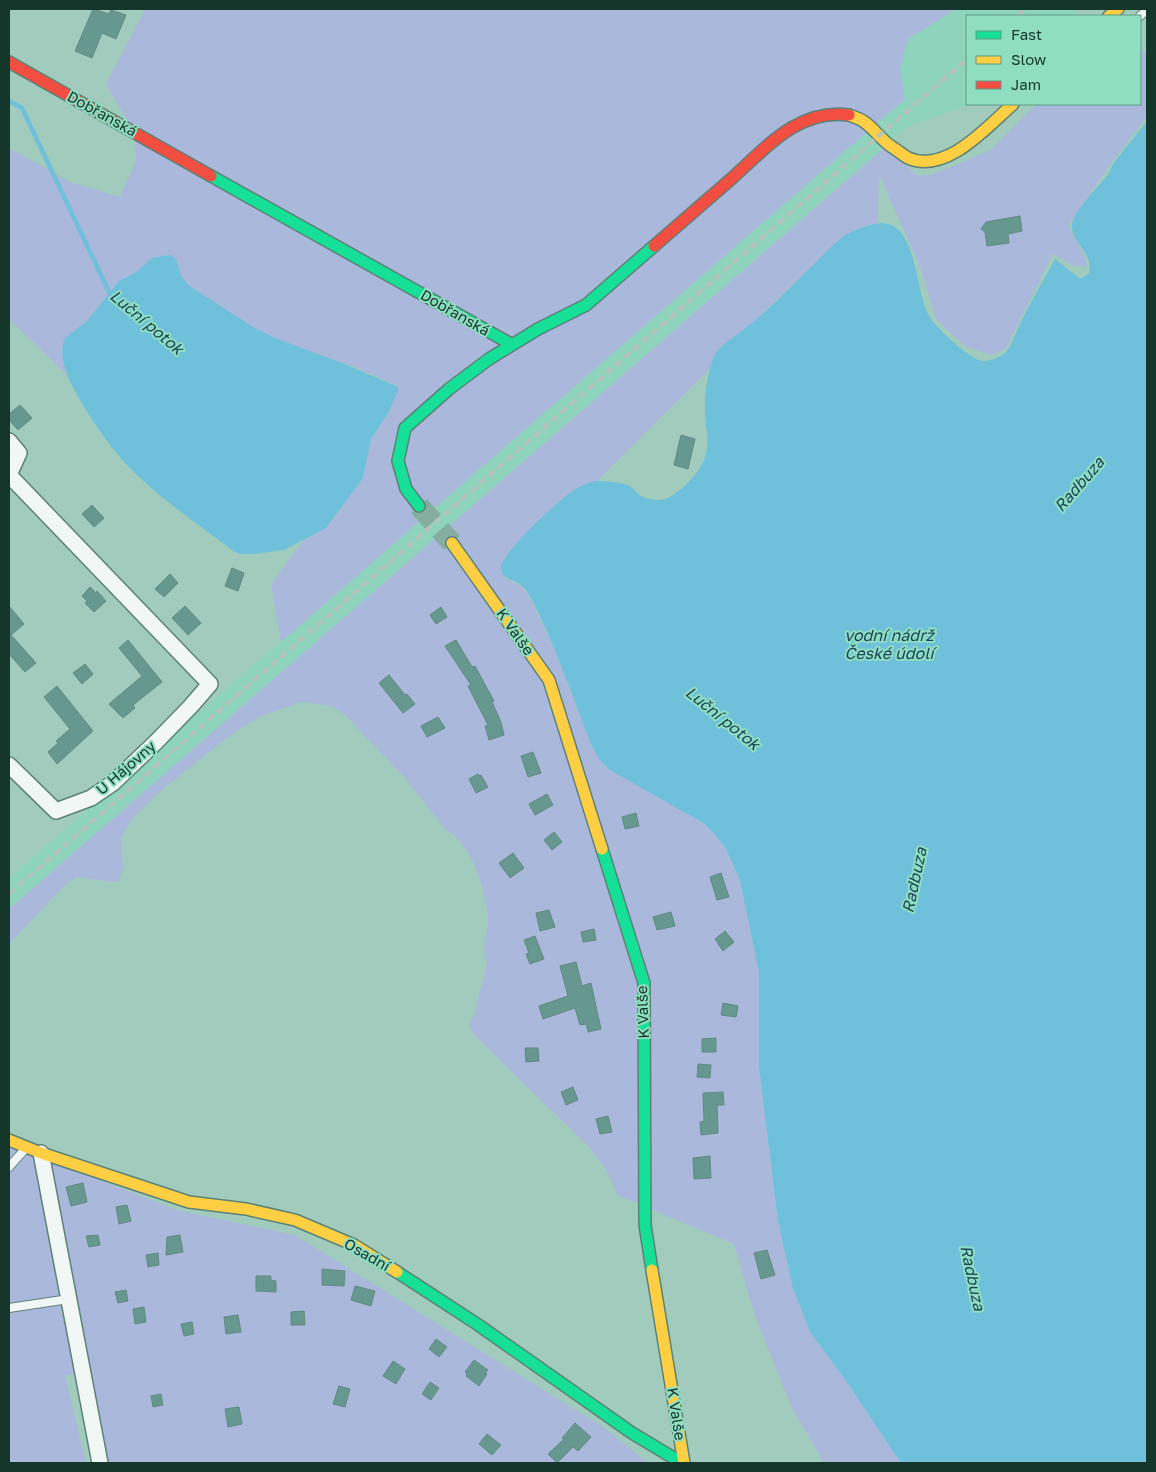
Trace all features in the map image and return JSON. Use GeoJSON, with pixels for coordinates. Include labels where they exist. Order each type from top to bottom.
{"type":"FeatureCollection","features":[{"type":"Feature","properties":{"kind":"street","name":"Dobřanská"},"geometry":{"type":"LineString","coordinates":[[9,62],[512,344]]}},
{"type":"Feature","properties":{"kind":"street"},"geometry":{"type":"LineString","coordinates":[[419,506],[406,489],[398,460],[405,428],[449,389],[489,358],[586,305],[762,150],[795,125],[814,117],[835,113],[849,114],[862,121],[885,142],[909,158],[923,161],[935,160],[949,156],[966,146],[1012,105]]}},
{"type":"Feature","properties":{"kind":"street","name":"U Hájovny"},"geometry":{"type":"LineString","coordinates":[[9,441],[19,453],[9,475],[210,684],[156,742],[113,783],[91,798],[56,811],[9,766]]}},
{"type":"Feature","properties":{"kind":"street","name":"K Valše"},"geometry":{"type":"LineString","coordinates":[[452,543],[548,680],[644,983],[645,1225],[683,1463]]}},
{"type":"Feature","properties":{"kind":"street","name":"Osadní"},"geometry":{"type":"LineString","coordinates":[[9,1140],[189,1202],[246,1208],[295,1220],[354,1245],[477,1324],[632,1433],[683,1463]]}},
{"type":"Feature","properties":{"kind":"street"},"geometry":{"type":"LineString","coordinates":[[34,1150],[69,1300],[100,1463]]}},
{"type":"Feature","properties":{"kind":"lane"},"geometry":{"type":"LineString","coordinates":[[9,1167],[34,1150]]}},
{"type":"Feature","properties":{"kind":"lane"},"geometry":{"type":"LineString","coordinates":[[9,1308],[69,1300]]}},
{"type":"Feature","properties":{"kind":"shaded area"},"geometry":{"type":"Polygon","coordinates":[[[144,9],[956,9],[908,39],[900,69],[905,99],[281,642],[271,584],[304,540],[319,532],[330,523],[363,478],[371,439],[388,413],[398,387],[381,378],[290,344],[246,324],[188,285],[181,276],[176,259],[152,258],[138,271],[119,281],[87,321],[64,342],[63,362],[67,375],[9,319],[9,148],[70,182],[120,197],[136,161],[134,132],[106,84],[144,9]]]}},
{"type":"Feature","properties":{"kind":"shaded area"},"geometry":{"type":"Polygon","coordinates":[[[956,9],[1081,9],[1074,15],[966,15],[967,105],[907,127],[9,909],[9,878],[904,99],[900,69],[908,39],[956,9]]]}},
{"type":"Feature","properties":{"kind":"shaded area"},"geometry":{"type":"Polygon","coordinates":[[[1141,51],[1147,51],[1147,116],[1109,166],[1068,226],[1086,258],[1087,267],[1073,266],[1053,254],[1006,348],[992,355],[966,347],[936,319],[921,269],[879,174],[878,223],[854,231],[833,246],[756,320],[718,349],[711,368],[597,481],[587,483],[539,520],[503,560],[504,578],[522,586],[528,594],[554,648],[592,746],[605,766],[705,824],[726,849],[740,880],[759,972],[759,1067],[778,1221],[793,1288],[810,1332],[845,1379],[901,1463],[824,1463],[791,1406],[755,1316],[734,1244],[617,1195],[607,1171],[590,1148],[473,1034],[469,1024],[475,1013],[487,961],[485,946],[488,919],[481,882],[476,869],[463,845],[446,830],[404,777],[345,715],[332,706],[301,702],[259,717],[228,737],[158,793],[133,818],[121,838],[123,868],[119,881],[113,882],[76,877],[64,886],[9,944],[9,909],[884,148],[917,175],[931,175],[991,150],[1036,105],[1141,105],[1141,51]]]}},
{"type":"Feature","properties":{"kind":"shaded area"},"geometry":{"type":"Polygon","coordinates":[[[9,1145],[177,1210],[295,1235],[606,1429],[648,1463],[94,1463],[83,1373],[65,1375],[86,1463],[9,1463],[9,1382],[14,1381],[9,1381],[9,1145]]]}},
{"type":"Feature","properties":{"kind":"water","name":"vodní nádrž České údolí"},"geometry":{"type":"Polygon","coordinates":[[[1147,121],[1147,1463],[901,1463],[845,1379],[810,1332],[793,1288],[778,1221],[759,1067],[759,972],[740,880],[726,849],[705,824],[610,770],[600,760],[592,746],[557,656],[534,604],[523,587],[503,574],[501,566],[513,548],[546,513],[568,495],[586,484],[596,481],[624,484],[638,494],[655,500],[668,498],[684,486],[700,468],[706,454],[706,390],[716,353],[769,308],[840,239],[856,230],[875,224],[889,224],[900,231],[908,244],[926,308],[935,324],[955,344],[977,359],[989,361],[1003,355],[1009,348],[1055,259],[1079,278],[1089,273],[1090,265],[1088,259],[1072,231],[1072,224],[1087,199],[1147,121]]]}},
{"type":"Feature","properties":{"kind":"water"},"geometry":{"type":"Polygon","coordinates":[[[170,255],[176,259],[181,276],[188,285],[256,329],[398,387],[388,413],[371,439],[363,478],[326,528],[284,550],[254,554],[235,552],[168,502],[131,469],[113,449],[93,421],[69,379],[63,357],[65,338],[87,321],[119,281],[138,271],[152,258],[170,255]]]}},
{"type":"Feature","properties":{"kind":"building"},"geometry":{"type":"Polygon","coordinates":[[[93,9],[109,14],[111,10],[126,15],[116,39],[102,33],[92,58],[75,51],[93,9]]]}},
{"type":"Feature","properties":{"kind":"building"},"geometry":{"type":"Polygon","coordinates":[[[1020,216],[1022,231],[1008,234],[1009,243],[987,246],[985,232],[981,229],[986,222],[1020,216]]]}},
{"type":"Feature","properties":{"kind":"building"},"geometry":{"type":"Polygon","coordinates":[[[20,405],[32,418],[18,430],[9,420],[9,414],[20,405]]]}},
{"type":"Feature","properties":{"kind":"building"},"geometry":{"type":"Polygon","coordinates":[[[681,435],[695,439],[688,469],[674,465],[681,435]]]}},
{"type":"Feature","properties":{"kind":"building"},"geometry":{"type":"Polygon","coordinates":[[[92,505],[104,518],[94,527],[82,514],[92,505]]]}},
{"type":"Feature","properties":{"kind":"building"},"geometry":{"type":"Polygon","coordinates":[[[232,568],[244,573],[238,591],[225,586],[232,568]]]}},
{"type":"Feature","properties":{"kind":"building"},"geometry":{"type":"Polygon","coordinates":[[[170,574],[178,583],[164,597],[155,589],[170,574]]]}},
{"type":"Feature","properties":{"kind":"building"},"geometry":{"type":"Polygon","coordinates":[[[90,587],[96,593],[97,591],[106,601],[94,612],[85,603],[87,601],[82,596],[90,587]]]}},
{"type":"Feature","properties":{"kind":"building"},"geometry":{"type":"Polygon","coordinates":[[[9,606],[24,624],[11,635],[36,663],[25,672],[9,654],[9,606]]]}},
{"type":"Feature","properties":{"kind":"building"},"geometry":{"type":"Polygon","coordinates":[[[185,606],[201,623],[188,635],[172,618],[185,606]]]}},
{"type":"Feature","properties":{"kind":"building"},"geometry":{"type":"Polygon","coordinates":[[[441,607],[447,617],[436,624],[430,615],[441,607]]]}},
{"type":"Feature","properties":{"kind":"building"},"geometry":{"type":"Polygon","coordinates":[[[128,640],[162,682],[133,705],[135,708],[123,718],[109,704],[142,676],[119,648],[128,640]]]}},
{"type":"Feature","properties":{"kind":"building"},"geometry":{"type":"Polygon","coordinates":[[[456,640],[472,667],[475,666],[494,701],[492,702],[501,722],[504,735],[489,740],[485,726],[488,725],[468,686],[471,685],[445,646],[456,640]]]}},
{"type":"Feature","properties":{"kind":"building"},"geometry":{"type":"Polygon","coordinates":[[[85,664],[93,674],[82,684],[73,673],[85,664]]]}},
{"type":"Feature","properties":{"kind":"building"},"geometry":{"type":"Polygon","coordinates":[[[389,675],[415,704],[403,713],[379,683],[389,675]]]}},
{"type":"Feature","properties":{"kind":"building"},"geometry":{"type":"Polygon","coordinates":[[[57,686],[93,731],[57,764],[48,752],[58,743],[56,741],[70,729],[44,697],[57,686]]]}},
{"type":"Feature","properties":{"kind":"building"},"geometry":{"type":"Polygon","coordinates":[[[438,717],[445,728],[427,737],[421,726],[438,717]]]}},
{"type":"Feature","properties":{"kind":"building"},"geometry":{"type":"Polygon","coordinates":[[[533,752],[541,773],[528,777],[521,756],[533,752]]]}},
{"type":"Feature","properties":{"kind":"building"},"geometry":{"type":"Polygon","coordinates":[[[478,774],[479,776],[481,775],[488,787],[476,793],[469,779],[478,774]]]}},
{"type":"Feature","properties":{"kind":"building"},"geometry":{"type":"Polygon","coordinates":[[[547,794],[553,805],[535,815],[529,804],[547,794]]]}},
{"type":"Feature","properties":{"kind":"building"},"geometry":{"type":"Polygon","coordinates":[[[636,813],[639,826],[625,829],[622,817],[636,813]]]}},
{"type":"Feature","properties":{"kind":"building"},"geometry":{"type":"Polygon","coordinates":[[[554,832],[562,842],[552,850],[544,840],[554,832]]]}},
{"type":"Feature","properties":{"kind":"building"},"geometry":{"type":"Polygon","coordinates":[[[513,853],[524,868],[510,878],[499,863],[513,853]]]}},
{"type":"Feature","properties":{"kind":"building"},"geometry":{"type":"Polygon","coordinates":[[[721,873],[729,897],[717,900],[710,877],[721,873]]]}},
{"type":"Feature","properties":{"kind":"building"},"geometry":{"type":"Polygon","coordinates":[[[549,910],[555,927],[540,931],[536,913],[549,910]]]}},
{"type":"Feature","properties":{"kind":"building"},"geometry":{"type":"Polygon","coordinates":[[[671,912],[675,926],[657,930],[653,917],[671,912]]]}},
{"type":"Feature","properties":{"kind":"building"},"geometry":{"type":"Polygon","coordinates":[[[594,929],[596,940],[583,942],[581,932],[594,929]]]}},
{"type":"Feature","properties":{"kind":"building"},"geometry":{"type":"Polygon","coordinates":[[[725,931],[734,942],[723,951],[715,939],[725,931]]]}},
{"type":"Feature","properties":{"kind":"building"},"geometry":{"type":"Polygon","coordinates":[[[535,936],[544,959],[530,964],[526,954],[529,953],[524,940],[535,936]]]}},
{"type":"Feature","properties":{"kind":"building"},"geometry":{"type":"Polygon","coordinates":[[[576,962],[582,986],[591,983],[601,1029],[588,1032],[586,1024],[580,1025],[575,1008],[543,1019],[539,1006],[568,996],[560,966],[576,962]]]}},
{"type":"Feature","properties":{"kind":"building"},"geometry":{"type":"Polygon","coordinates":[[[723,1003],[738,1006],[736,1017],[721,1015],[723,1003]]]}},
{"type":"Feature","properties":{"kind":"building"},"geometry":{"type":"Polygon","coordinates":[[[716,1038],[716,1052],[702,1052],[702,1039],[716,1038]]]}},
{"type":"Feature","properties":{"kind":"building"},"geometry":{"type":"Polygon","coordinates":[[[525,1048],[538,1048],[539,1061],[526,1062],[525,1048]]]}},
{"type":"Feature","properties":{"kind":"building"},"geometry":{"type":"Polygon","coordinates":[[[698,1064],[711,1065],[710,1078],[697,1077],[698,1064]]]}},
{"type":"Feature","properties":{"kind":"building"},"geometry":{"type":"Polygon","coordinates":[[[573,1087],[578,1100],[566,1105],[561,1092],[573,1087]]]}},
{"type":"Feature","properties":{"kind":"building"},"geometry":{"type":"Polygon","coordinates":[[[723,1092],[724,1105],[717,1105],[718,1133],[701,1135],[700,1122],[704,1121],[703,1093],[723,1092]]]}},
{"type":"Feature","properties":{"kind":"building"},"geometry":{"type":"Polygon","coordinates":[[[608,1116],[612,1132],[600,1134],[596,1119],[608,1116]]]}},
{"type":"Feature","properties":{"kind":"building"},"geometry":{"type":"Polygon","coordinates":[[[710,1156],[711,1178],[694,1179],[693,1158],[710,1156]]]}},
{"type":"Feature","properties":{"kind":"building"},"geometry":{"type":"Polygon","coordinates":[[[83,1183],[87,1202],[71,1206],[66,1187],[83,1183]]]}},
{"type":"Feature","properties":{"kind":"building"},"geometry":{"type":"Polygon","coordinates":[[[127,1205],[131,1221],[119,1224],[116,1207],[127,1205]]]}},
{"type":"Feature","properties":{"kind":"building"},"geometry":{"type":"Polygon","coordinates":[[[98,1235],[100,1245],[89,1247],[86,1236],[98,1235]]]}},
{"type":"Feature","properties":{"kind":"building"},"geometry":{"type":"Polygon","coordinates":[[[180,1235],[183,1252],[166,1255],[167,1237],[180,1235]]]}},
{"type":"Feature","properties":{"kind":"building"},"geometry":{"type":"Polygon","coordinates":[[[767,1250],[775,1275],[761,1279],[754,1253],[767,1250]]]}},
{"type":"Feature","properties":{"kind":"building"},"geometry":{"type":"Polygon","coordinates":[[[158,1253],[159,1265],[148,1267],[146,1255],[158,1253]]]}},
{"type":"Feature","properties":{"kind":"building"},"geometry":{"type":"Polygon","coordinates":[[[322,1269],[345,1271],[344,1286],[322,1285],[322,1269]]]}},
{"type":"Feature","properties":{"kind":"building"},"geometry":{"type":"Polygon","coordinates":[[[256,1276],[271,1276],[271,1280],[276,1281],[276,1292],[256,1291],[256,1276]]]}},
{"type":"Feature","properties":{"kind":"building"},"geometry":{"type":"Polygon","coordinates":[[[355,1286],[375,1291],[371,1306],[351,1300],[355,1286]]]}},
{"type":"Feature","properties":{"kind":"building"},"geometry":{"type":"Polygon","coordinates":[[[126,1290],[128,1301],[118,1303],[115,1292],[126,1290]]]}},
{"type":"Feature","properties":{"kind":"building"},"geometry":{"type":"Polygon","coordinates":[[[144,1307],[146,1322],[135,1324],[133,1309],[144,1307]]]}},
{"type":"Feature","properties":{"kind":"building"},"geometry":{"type":"Polygon","coordinates":[[[304,1311],[305,1325],[291,1325],[291,1312],[304,1311]]]}},
{"type":"Feature","properties":{"kind":"building"},"geometry":{"type":"Polygon","coordinates":[[[238,1315],[241,1332],[226,1334],[224,1317],[238,1315]]]}},
{"type":"Feature","properties":{"kind":"building"},"geometry":{"type":"Polygon","coordinates":[[[192,1322],[194,1334],[184,1336],[181,1324],[192,1322]]]}},
{"type":"Feature","properties":{"kind":"building"},"geometry":{"type":"Polygon","coordinates":[[[436,1339],[447,1347],[439,1357],[429,1349],[436,1339]]]}},
{"type":"Feature","properties":{"kind":"building"},"geometry":{"type":"Polygon","coordinates":[[[474,1360],[488,1370],[479,1386],[466,1376],[465,1372],[474,1360]]]}},
{"type":"Feature","properties":{"kind":"building"},"geometry":{"type":"Polygon","coordinates":[[[393,1361],[405,1369],[396,1384],[383,1376],[393,1361]]]}},
{"type":"Feature","properties":{"kind":"building"},"geometry":{"type":"Polygon","coordinates":[[[430,1382],[439,1388],[431,1400],[422,1394],[430,1382]]]}},
{"type":"Feature","properties":{"kind":"building"},"geometry":{"type":"Polygon","coordinates":[[[339,1386],[350,1389],[345,1407],[333,1404],[339,1386]]]}},
{"type":"Feature","properties":{"kind":"building"},"geometry":{"type":"Polygon","coordinates":[[[161,1394],[163,1405],[153,1407],[151,1396],[161,1394]]]}},
{"type":"Feature","properties":{"kind":"building"},"geometry":{"type":"Polygon","coordinates":[[[239,1407],[242,1424],[228,1427],[225,1409],[239,1407]]]}},
{"type":"Feature","properties":{"kind":"building"},"geometry":{"type":"Polygon","coordinates":[[[575,1423],[591,1437],[578,1451],[573,1447],[557,1463],[548,1454],[564,1439],[562,1438],[575,1423]]]}},
{"type":"Feature","properties":{"kind":"building"},"geometry":{"type":"Polygon","coordinates":[[[487,1434],[501,1445],[492,1455],[479,1444],[487,1434]]]}},
{"type":"Feature","properties":{"kind":"waterway","name":"Luční potok"},"geometry":{"type":"LineString","coordinates":[[9,101],[22,108],[109,292],[113,295]]}},
{"type":"Feature","properties":{"kind":"tunnel"},"geometry":{"type":"LineString","coordinates":[[419,506],[452,543]]}},
{"type":"Feature","properties":{"kind":"railway"},"geometry":{"type":"LineString","coordinates":[[1018,15],[1025,9]]}},
{"type":"Feature","properties":{"kind":"railway"},"geometry":{"type":"LineString","coordinates":[[9,894],[966,60]]}},
{"type":"Feature","properties":{"kind":"traffic: fast"},"geometry":{"type":"LineString","coordinates":[[211,176],[511,344]]}},
{"type":"Feature","properties":{"kind":"traffic: fast"},"geometry":{"type":"LineString","coordinates":[[419,506],[406,489],[398,461],[405,428],[449,389],[489,359],[538,329],[586,305],[654,246]]}},
{"type":"Feature","properties":{"kind":"traffic: fast"},"geometry":{"type":"LineString","coordinates":[[602,849],[644,983],[645,1225],[652,1270]]}},
{"type":"Feature","properties":{"kind":"traffic: fast"},"geometry":{"type":"LineString","coordinates":[[397,1272],[477,1324],[632,1433],[682,1463]]}},
{"type":"Feature","properties":{"kind":"traffic: slow"},"geometry":{"type":"LineString","coordinates":[[1110,15],[1118,9]]}},
{"type":"Feature","properties":{"kind":"traffic: slow"},"geometry":{"type":"LineString","coordinates":[[849,115],[867,124],[888,144],[906,157],[922,161],[937,160],[965,146],[1012,105]]}},
{"type":"Feature","properties":{"kind":"traffic: slow"},"geometry":{"type":"LineString","coordinates":[[452,543],[549,680],[602,849]]}},
{"type":"Feature","properties":{"kind":"traffic: slow"},"geometry":{"type":"LineString","coordinates":[[9,1140],[41,1153],[189,1202],[246,1209],[295,1220],[354,1245],[397,1272]]}},
{"type":"Feature","properties":{"kind":"traffic: slow"},"geometry":{"type":"LineString","coordinates":[[652,1270],[684,1463]]}},
{"type":"Feature","properties":{"kind":"traffic: jam"},"geometry":{"type":"LineString","coordinates":[[9,62],[211,176]]}},
{"type":"Feature","properties":{"kind":"traffic: jam"},"geometry":{"type":"LineString","coordinates":[[654,246],[769,144],[783,134],[813,118],[830,115],[849,115]]}},
{"type":"Feature","properties":{"kind":"water label","name":"Radbuza"},"geometry":{"type":"Point","coordinates":[1079,484]}},
{"type":"Feature","properties":{"kind":"water label","name":"Radbuza"},"geometry":{"type":"Point","coordinates":[914,880]}},
{"type":"Feature","properties":{"kind":"water label","name":"Radbuza"},"geometry":{"type":"Point","coordinates":[973,1278]}}]}
